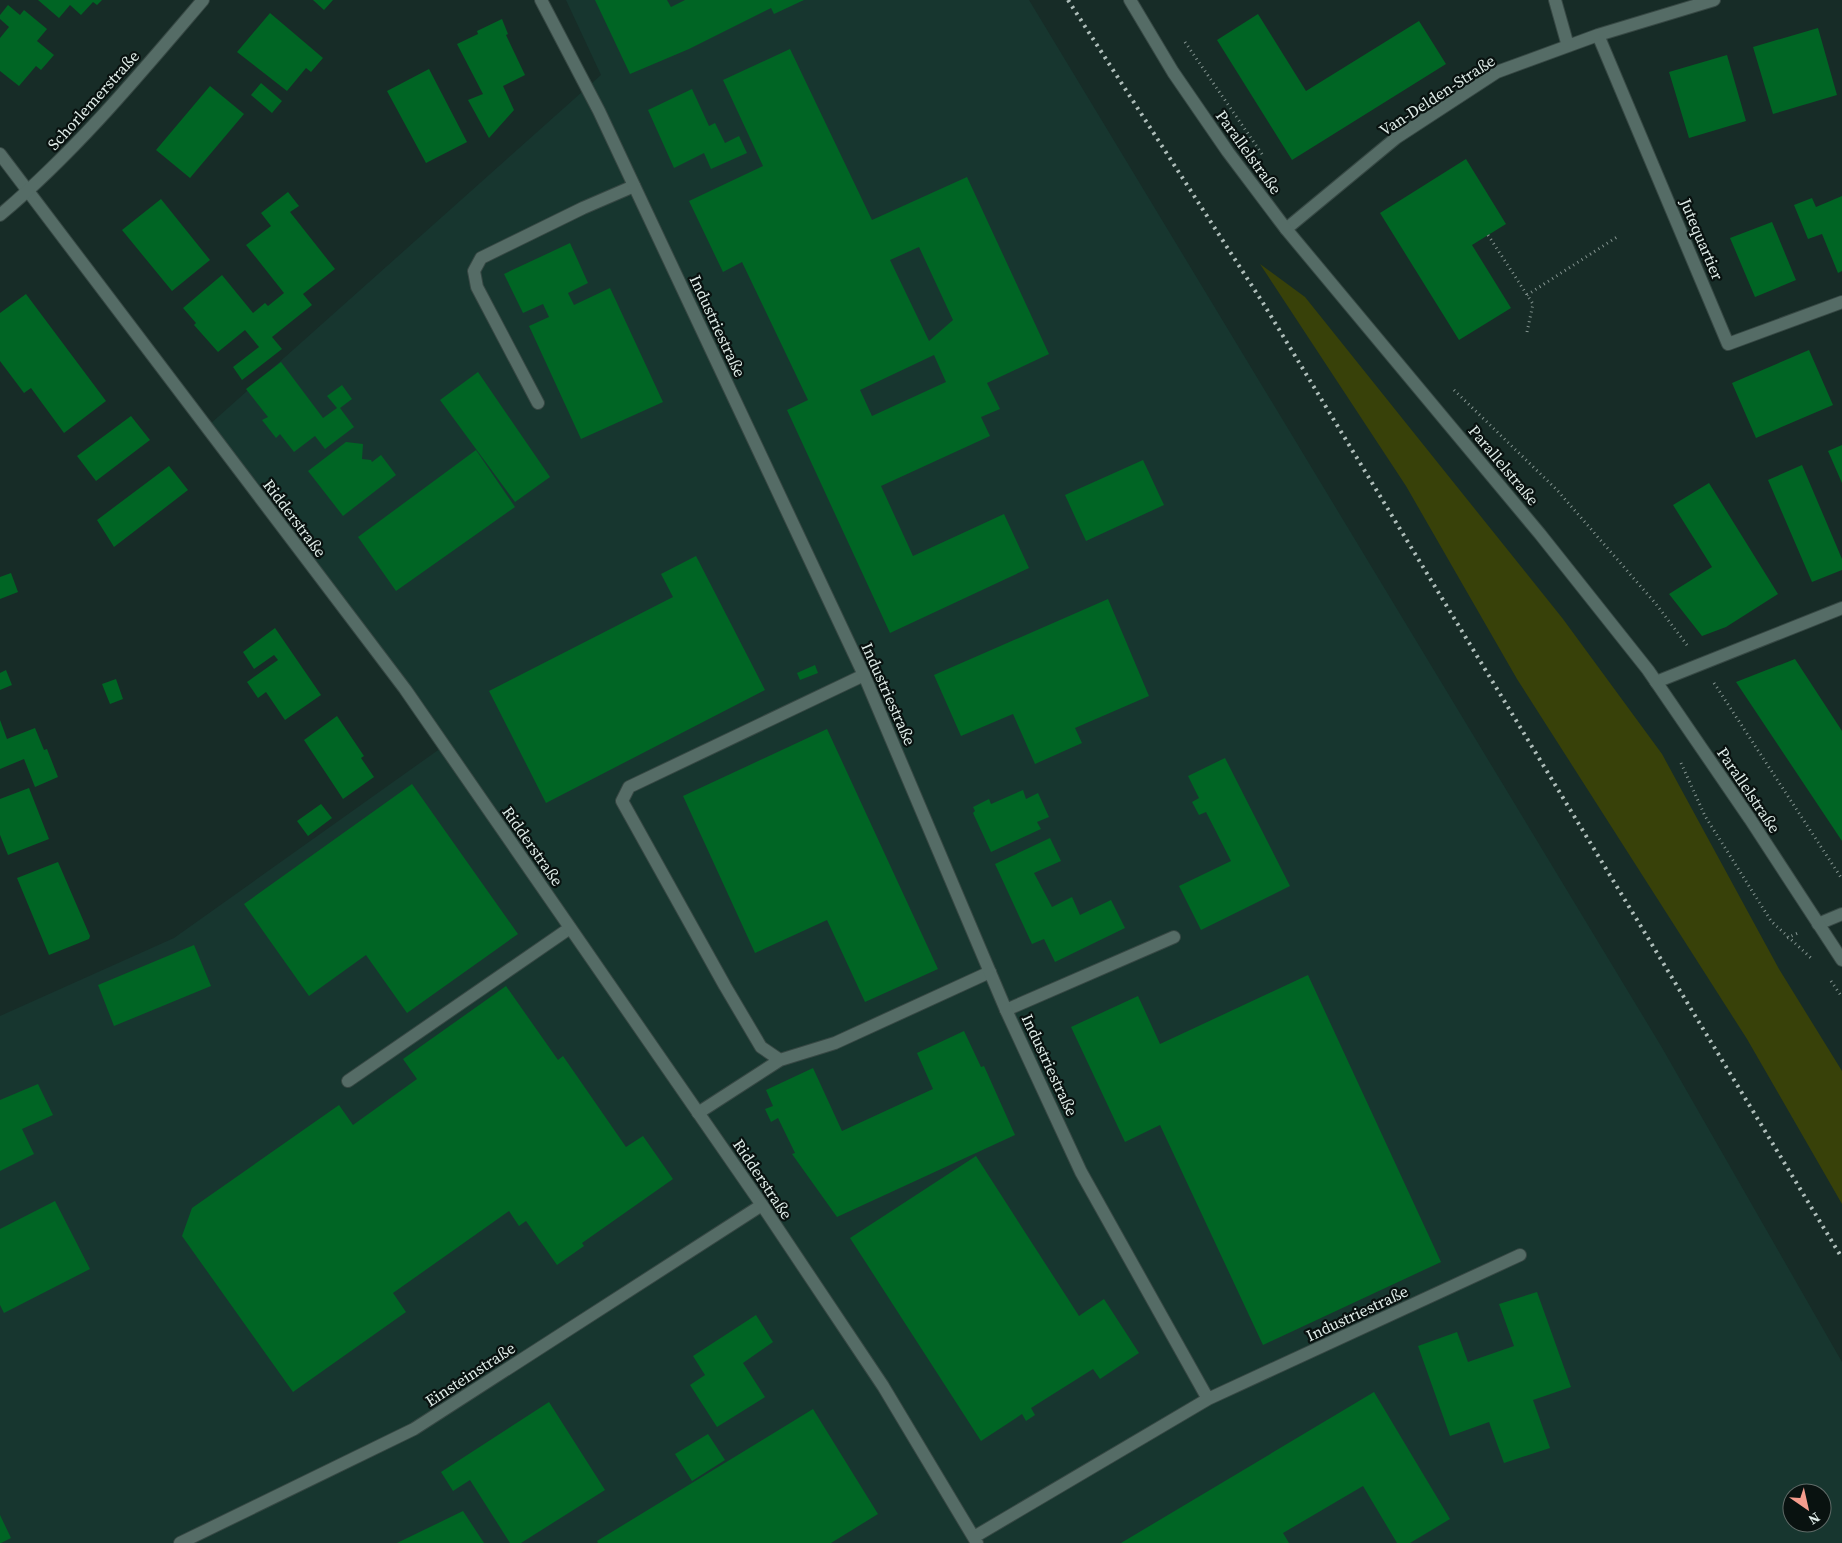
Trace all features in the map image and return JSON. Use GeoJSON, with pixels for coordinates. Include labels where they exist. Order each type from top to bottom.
{"type":"FeatureCollection","features":[{"type":"Feature","properties":{"kind":"street","name":"Schorlemerstraße"},"geometry":{"type":"LineString","coordinates":[[0,214],[27,192],[80,140],[203,0]]}},
{"type":"Feature","properties":{"kind":"street","name":"Industriestraße"},"geometry":{"type":"LineString","coordinates":[[541,0],[599,111],[864,676],[1006,1010],[1081,1172],[1208,1399]]}},
{"type":"Feature","properties":{"kind":"street","name":"Parallelstraße"},"geometry":{"type":"LineString","coordinates":[[1130,0],[1174,72],[1228,152],[1286,229],[1540,534],[1656,682],[1842,960]]}},
{"type":"Feature","properties":{"kind":"street"},"geometry":{"type":"LineString","coordinates":[[1555,0],[1568,46]]}},
{"type":"Feature","properties":{"kind":"street","name":"Van-Delden-Straße"},"geometry":{"type":"LineString","coordinates":[[1286,229],[1396,138],[1498,72],[1598,35],[1714,0]]}},
{"type":"Feature","properties":{"kind":"street","name":"Jutequartier"},"geometry":{"type":"LineString","coordinates":[[1598,35],[1728,344],[1842,302]]}},
{"type":"Feature","properties":{"kind":"street","name":"Ridderstraße"},"geometry":{"type":"LineString","coordinates":[[0,154],[405,690],[762,1205],[883,1386],[976,1540]]}},
{"type":"Feature","properties":{"kind":"street"},"geometry":{"type":"LineString","coordinates":[[538,403],[477,287],[474,271],[481,258],[634,186]]}},
{"type":"Feature","properties":{"kind":"street"},"geometry":{"type":"LineString","coordinates":[[1656,682],[1842,608]]}},
{"type":"Feature","properties":{"kind":"street"},"geometry":{"type":"LineString","coordinates":[[780,1060],[761,1047],[622,802],[629,787],[864,676]]}},
{"type":"Feature","properties":{"kind":"street"},"geometry":{"type":"LineString","coordinates":[[1818,924],[1842,914]]}},
{"type":"Feature","properties":{"kind":"street"},"geometry":{"type":"LineString","coordinates":[[348,1081],[570,928]]}},
{"type":"Feature","properties":{"kind":"street"},"geometry":{"type":"LineString","coordinates":[[1006,1010],[1174,937]]}},
{"type":"Feature","properties":{"kind":"street"},"geometry":{"type":"LineString","coordinates":[[698,1113],[780,1060],[835,1043],[990,972]]}},
{"type":"Feature","properties":{"kind":"street","name":"Einsteinstraße"},"geometry":{"type":"LineString","coordinates":[[180,1543],[414,1429],[762,1205]]}},
{"type":"Feature","properties":{"kind":"street","name":"Industriestraße"},"geometry":{"type":"LineString","coordinates":[[976,1540],[1208,1399],[1520,1255]]}},
{"type":"Feature","properties":{"kind":"path"},"geometry":{"type":"LineString","coordinates":[[1183,39],[1269,165]]}},
{"type":"Feature","properties":{"kind":"path"},"geometry":{"type":"LineString","coordinates":[[1488,234],[1533,304],[1527,332]]}},
{"type":"Feature","properties":{"kind":"path"},"geometry":{"type":"LineString","coordinates":[[1527,295],[1617,237]]}},
{"type":"Feature","properties":{"kind":"path"},"geometry":{"type":"LineString","coordinates":[[1447,384],[1556,490],[1656,604],[1701,664],[1842,879]]}},
{"type":"Feature","properties":{"kind":"path"},"geometry":{"type":"LineString","coordinates":[[1677,754],[1705,816],[1771,921],[1815,962]]}},
{"type":"Feature","properties":{"kind":"path"},"geometry":{"type":"LineString","coordinates":[[1826,974],[1842,997]]}},
{"type":"Feature","properties":{"kind":"shaded area"},"geometry":{"type":"Polygon","coordinates":[[[566,0],[1029,0],[1661,1046],[1842,1362],[1842,1543],[0,1543],[0,1016],[174,938],[448,743],[209,425],[601,75],[566,0]]]}},
{"type":"Feature","properties":{"kind":"green space"},"geometry":{"type":"Polygon","coordinates":[[[1260,264],[1305,297],[1563,619],[1662,754],[1779,969],[1842,1071],[1842,1204],[1747,1039],[1517,679],[1406,486],[1260,264]]]}},
{"type":"Feature","properties":{"kind":"building"},"geometry":{"type":"Polygon","coordinates":[[[38,0],[102,0],[97,5],[93,2],[81,15],[70,5],[59,18],[38,0]]]}},
{"type":"Feature","properties":{"kind":"building"},"geometry":{"type":"Polygon","coordinates":[[[313,0],[333,0],[324,10],[313,0]]]}},
{"type":"Feature","properties":{"kind":"building"},"geometry":{"type":"Polygon","coordinates":[[[595,0],[667,0],[671,7],[685,0],[804,0],[774,14],[771,8],[689,49],[630,74],[595,0]]]}},
{"type":"Feature","properties":{"kind":"building"},"geometry":{"type":"Polygon","coordinates":[[[8,5],[20,15],[24,10],[47,29],[37,41],[54,55],[41,70],[36,66],[19,86],[0,71],[0,38],[9,27],[0,19],[0,15],[8,5]]]}},
{"type":"Feature","properties":{"kind":"building"},"geometry":{"type":"Polygon","coordinates":[[[270,13],[323,58],[311,72],[306,68],[287,91],[237,52],[270,13]]]}},
{"type":"Feature","properties":{"kind":"building"},"geometry":{"type":"Polygon","coordinates":[[[1258,14],[1306,91],[1419,21],[1446,64],[1292,160],[1217,40],[1258,14]]]}},
{"type":"Feature","properties":{"kind":"building"},"geometry":{"type":"Polygon","coordinates":[[[502,19],[508,34],[506,35],[525,75],[503,86],[514,110],[489,138],[468,100],[483,94],[457,44],[478,34],[477,31],[502,19]]]}},
{"type":"Feature","properties":{"kind":"building"},"geometry":{"type":"Polygon","coordinates":[[[1818,28],[1837,95],[1773,114],[1753,47],[1818,28]]]}},
{"type":"Feature","properties":{"kind":"building"},"geometry":{"type":"Polygon","coordinates":[[[790,49],[872,220],[967,177],[1049,354],[987,383],[1000,409],[981,417],[990,436],[881,486],[913,556],[1004,514],[1029,568],[890,633],[787,410],[808,400],[742,262],[723,272],[689,201],[763,166],[723,80],[790,49]],[[919,247],[890,260],[929,341],[953,320],[919,247]],[[934,355],[860,390],[872,416],[946,382],[934,355]]]}},
{"type":"Feature","properties":{"kind":"building"},"geometry":{"type":"Polygon","coordinates":[[[1727,55],[1746,121],[1689,138],[1669,72],[1727,55]]]}},
{"type":"Feature","properties":{"kind":"building"},"geometry":{"type":"Polygon","coordinates":[[[429,69],[467,142],[426,163],[387,91],[429,69]]]}},
{"type":"Feature","properties":{"kind":"building"},"geometry":{"type":"Polygon","coordinates":[[[261,83],[282,101],[272,113],[251,95],[261,83]]]}},
{"type":"Feature","properties":{"kind":"building"},"geometry":{"type":"Polygon","coordinates":[[[210,86],[244,114],[190,178],[156,150],[210,86]]]}},
{"type":"Feature","properties":{"kind":"building"},"geometry":{"type":"Polygon","coordinates":[[[692,89],[709,126],[715,123],[725,143],[739,136],[747,153],[711,169],[704,153],[674,168],[648,110],[692,89]]]}},
{"type":"Feature","properties":{"kind":"building"},"geometry":{"type":"Polygon","coordinates":[[[1466,159],[1506,224],[1472,245],[1511,308],[1459,340],[1380,213],[1466,159]]]}},
{"type":"Feature","properties":{"kind":"building"},"geometry":{"type":"Polygon","coordinates":[[[288,192],[299,206],[290,212],[335,269],[303,294],[312,305],[272,337],[282,349],[242,380],[233,367],[259,347],[245,330],[218,352],[194,325],[196,323],[183,308],[222,275],[253,313],[265,303],[268,306],[284,293],[246,245],[271,226],[261,213],[288,192]]]}},
{"type":"Feature","properties":{"kind":"building"},"geometry":{"type":"Polygon","coordinates":[[[1842,196],[1842,271],[1838,273],[1822,234],[1808,239],[1794,205],[1812,198],[1816,207],[1842,196]]]}},
{"type":"Feature","properties":{"kind":"building"},"geometry":{"type":"Polygon","coordinates":[[[161,199],[210,260],[172,291],[122,230],[161,199]]]}},
{"type":"Feature","properties":{"kind":"building"},"geometry":{"type":"Polygon","coordinates":[[[1772,222],[1796,280],[1755,297],[1730,238],[1772,222]]]}},
{"type":"Feature","properties":{"kind":"building"},"geometry":{"type":"Polygon","coordinates":[[[570,243],[588,283],[568,293],[574,305],[610,288],[663,402],[581,439],[529,326],[549,317],[543,304],[523,313],[504,274],[570,243]]]}},
{"type":"Feature","properties":{"kind":"building"},"geometry":{"type":"Polygon","coordinates":[[[26,294],[106,401],[64,433],[31,388],[24,393],[0,361],[0,313],[26,294]]]}},
{"type":"Feature","properties":{"kind":"building"},"geometry":{"type":"Polygon","coordinates":[[[1809,350],[1833,405],[1756,438],[1732,383],[1809,350]]]}},
{"type":"Feature","properties":{"kind":"building"},"geometry":{"type":"Polygon","coordinates":[[[281,362],[323,418],[337,408],[327,396],[342,385],[352,399],[340,408],[354,427],[325,449],[315,436],[294,452],[280,434],[276,438],[262,420],[268,417],[246,389],[281,362]]]}},
{"type":"Feature","properties":{"kind":"building"},"geometry":{"type":"Polygon","coordinates":[[[478,372],[550,477],[515,502],[440,400],[478,372]]]}},
{"type":"Feature","properties":{"kind":"building"},"geometry":{"type":"Polygon","coordinates":[[[131,416],[150,440],[96,481],[77,456],[131,416]]]}},
{"type":"Feature","properties":{"kind":"building"},"geometry":{"type":"Polygon","coordinates":[[[346,442],[363,444],[362,459],[371,460],[372,462],[381,455],[396,475],[343,516],[308,471],[346,442]]]}},
{"type":"Feature","properties":{"kind":"building"},"geometry":{"type":"Polygon","coordinates":[[[1842,445],[1842,483],[1828,451],[1842,445]]]}},
{"type":"Feature","properties":{"kind":"building"},"geometry":{"type":"Polygon","coordinates":[[[476,450],[515,507],[396,591],[358,537],[476,450]]]}},
{"type":"Feature","properties":{"kind":"building"},"geometry":{"type":"Polygon","coordinates":[[[1143,460],[1164,505],[1086,541],[1065,495],[1143,460]]]}},
{"type":"Feature","properties":{"kind":"building"},"geometry":{"type":"Polygon","coordinates":[[[1802,465],[1842,559],[1842,570],[1812,582],[1768,480],[1802,465]]]}},
{"type":"Feature","properties":{"kind":"building"},"geometry":{"type":"Polygon","coordinates":[[[169,466],[188,490],[114,547],[97,520],[169,466]]]}},
{"type":"Feature","properties":{"kind":"building"},"geometry":{"type":"Polygon","coordinates":[[[1709,483],[1778,594],[1726,627],[1702,636],[1669,594],[1712,567],[1673,505],[1709,483]]]}},
{"type":"Feature","properties":{"kind":"building"},"geometry":{"type":"Polygon","coordinates":[[[696,556],[765,690],[546,803],[489,691],[673,597],[661,574],[696,556]]]}},
{"type":"Feature","properties":{"kind":"building"},"geometry":{"type":"Polygon","coordinates":[[[11,573],[18,592],[0,599],[0,577],[11,573]]]}},
{"type":"Feature","properties":{"kind":"building"},"geometry":{"type":"Polygon","coordinates":[[[1108,599],[1149,696],[1075,728],[1082,743],[1035,764],[1013,714],[961,736],[934,675],[1108,599]]]}},
{"type":"Feature","properties":{"kind":"building"},"geometry":{"type":"Polygon","coordinates":[[[275,628],[321,695],[285,720],[266,692],[258,698],[247,682],[278,660],[274,655],[254,669],[243,652],[275,628]]]}},
{"type":"Feature","properties":{"kind":"building"},"geometry":{"type":"Polygon","coordinates":[[[1795,659],[1842,731],[1842,841],[1736,682],[1795,659]]]}},
{"type":"Feature","properties":{"kind":"building"},"geometry":{"type":"Polygon","coordinates":[[[815,665],[818,673],[800,680],[797,673],[815,665]]]}},
{"type":"Feature","properties":{"kind":"building"},"geometry":{"type":"Polygon","coordinates":[[[6,670],[12,685],[0,690],[0,673],[6,670]]]}},
{"type":"Feature","properties":{"kind":"building"},"geometry":{"type":"Polygon","coordinates":[[[116,679],[123,699],[110,704],[102,684],[116,679]]]}},
{"type":"Feature","properties":{"kind":"building"},"geometry":{"type":"Polygon","coordinates":[[[337,716],[364,756],[361,758],[374,777],[343,799],[304,740],[337,716]]]}},
{"type":"Feature","properties":{"kind":"building"},"geometry":{"type":"Polygon","coordinates":[[[0,720],[7,739],[35,728],[44,750],[47,749],[58,777],[35,787],[24,759],[0,769],[0,720]]]}},
{"type":"Feature","properties":{"kind":"building"},"geometry":{"type":"Polygon","coordinates":[[[827,729],[938,969],[865,1002],[827,920],[755,953],[683,796],[827,729]]]}},
{"type":"Feature","properties":{"kind":"building"},"geometry":{"type":"Polygon","coordinates":[[[1225,758],[1290,886],[1201,930],[1179,886],[1231,861],[1206,812],[1199,815],[1192,802],[1199,798],[1188,776],[1225,758]]]}},
{"type":"Feature","properties":{"kind":"building"},"geometry":{"type":"Polygon","coordinates":[[[412,784],[518,934],[407,1013],[366,955],[309,996],[244,904],[412,784]]]}},
{"type":"Feature","properties":{"kind":"building"},"geometry":{"type":"Polygon","coordinates":[[[29,788],[49,839],[8,855],[0,835],[0,799],[29,788]]]}},
{"type":"Feature","properties":{"kind":"building"},"geometry":{"type":"Polygon","coordinates":[[[1023,790],[1026,799],[1038,793],[1049,817],[1037,822],[1041,829],[991,852],[973,813],[975,811],[973,807],[989,799],[991,804],[1023,790]]]}},
{"type":"Feature","properties":{"kind":"building"},"geometry":{"type":"Polygon","coordinates":[[[321,804],[332,818],[308,836],[297,821],[321,804]]]}},
{"type":"Feature","properties":{"kind":"building"},"geometry":{"type":"Polygon","coordinates":[[[1050,838],[1061,861],[1034,873],[1052,907],[1072,897],[1080,915],[1111,900],[1125,928],[1055,962],[1044,939],[1032,944],[995,864],[1050,838]]]}},
{"type":"Feature","properties":{"kind":"building"},"geometry":{"type":"Polygon","coordinates":[[[58,862],[90,936],[89,939],[49,955],[17,878],[58,862]]]}},
{"type":"Feature","properties":{"kind":"building"},"geometry":{"type":"Polygon","coordinates":[[[194,945],[211,986],[114,1026],[98,985],[194,945]]]}},
{"type":"Feature","properties":{"kind":"building"},"geometry":{"type":"Polygon","coordinates":[[[1308,975],[1441,1262],[1263,1345],[1160,1125],[1125,1142],[1071,1027],[1138,996],[1160,1044],[1308,975]]]}},
{"type":"Feature","properties":{"kind":"building"},"geometry":{"type":"Polygon","coordinates":[[[506,986],[558,1060],[563,1056],[626,1147],[643,1136],[673,1179],[582,1243],[584,1246],[557,1265],[526,1221],[519,1226],[509,1211],[393,1293],[406,1312],[293,1392],[182,1236],[192,1208],[339,1105],[353,1125],[417,1079],[403,1059],[506,986]]]}},
{"type":"Feature","properties":{"kind":"building"},"geometry":{"type":"Polygon","coordinates":[[[964,1031],[981,1067],[984,1066],[1015,1135],[837,1217],[792,1154],[795,1153],[778,1118],[771,1122],[765,1109],[773,1106],[766,1090],[813,1068],[842,1131],[933,1089],[917,1053],[964,1031]]]}},
{"type":"Feature","properties":{"kind":"building"},"geometry":{"type":"Polygon","coordinates":[[[38,1084],[53,1115],[22,1129],[34,1154],[0,1171],[0,1100],[38,1084]]]}},
{"type":"Feature","properties":{"kind":"building"},"geometry":{"type":"Polygon","coordinates":[[[976,1156],[1079,1316],[1104,1299],[1139,1353],[1100,1379],[1093,1369],[1031,1408],[1035,1415],[1026,1421],[1022,1414],[981,1441],[850,1238],[976,1156]]]}},
{"type":"Feature","properties":{"kind":"building"},"geometry":{"type":"Polygon","coordinates":[[[55,1201],[90,1269],[4,1313],[0,1305],[0,1229],[55,1201]]]}},
{"type":"Feature","properties":{"kind":"building"},"geometry":{"type":"Polygon","coordinates":[[[1537,1292],[1571,1387],[1533,1400],[1550,1448],[1504,1463],[1489,1422],[1450,1436],[1418,1346],[1457,1332],[1468,1362],[1514,1346],[1499,1304],[1537,1292]]]}},
{"type":"Feature","properties":{"kind":"building"},"geometry":{"type":"Polygon","coordinates":[[[756,1315],[773,1342],[743,1363],[765,1397],[717,1427],[690,1385],[705,1375],[693,1356],[756,1315]]]}},
{"type":"Feature","properties":{"kind":"building"},"geometry":{"type":"Polygon","coordinates":[[[1374,1392],[1450,1519],[1410,1543],[1397,1543],[1363,1486],[1283,1533],[1289,1543],[1121,1543],[1374,1392]]]}},
{"type":"Feature","properties":{"kind":"building"},"geometry":{"type":"Polygon","coordinates":[[[549,1402],[605,1490],[521,1543],[510,1543],[470,1480],[453,1491],[441,1472],[549,1402]]]}},
{"type":"Feature","properties":{"kind":"building"},"geometry":{"type":"Polygon","coordinates":[[[813,1409],[878,1514],[831,1543],[598,1543],[597,1541],[813,1409]]]}},
{"type":"Feature","properties":{"kind":"building"},"geometry":{"type":"Polygon","coordinates":[[[708,1434],[725,1460],[692,1481],[675,1454],[708,1434]]]}},
{"type":"Feature","properties":{"kind":"building"},"geometry":{"type":"Polygon","coordinates":[[[463,1511],[484,1543],[397,1543],[463,1511]]]}},
{"type":"Feature","properties":{"kind":"building"},"geometry":{"type":"Polygon","coordinates":[[[0,1515],[11,1538],[1,1543],[0,1543],[0,1515]]]}},
{"type":"Feature","properties":{"kind":"railway"},"geometry":{"type":"LineString","coordinates":[[1068,0],[1263,303],[1842,1258]]}}]}
